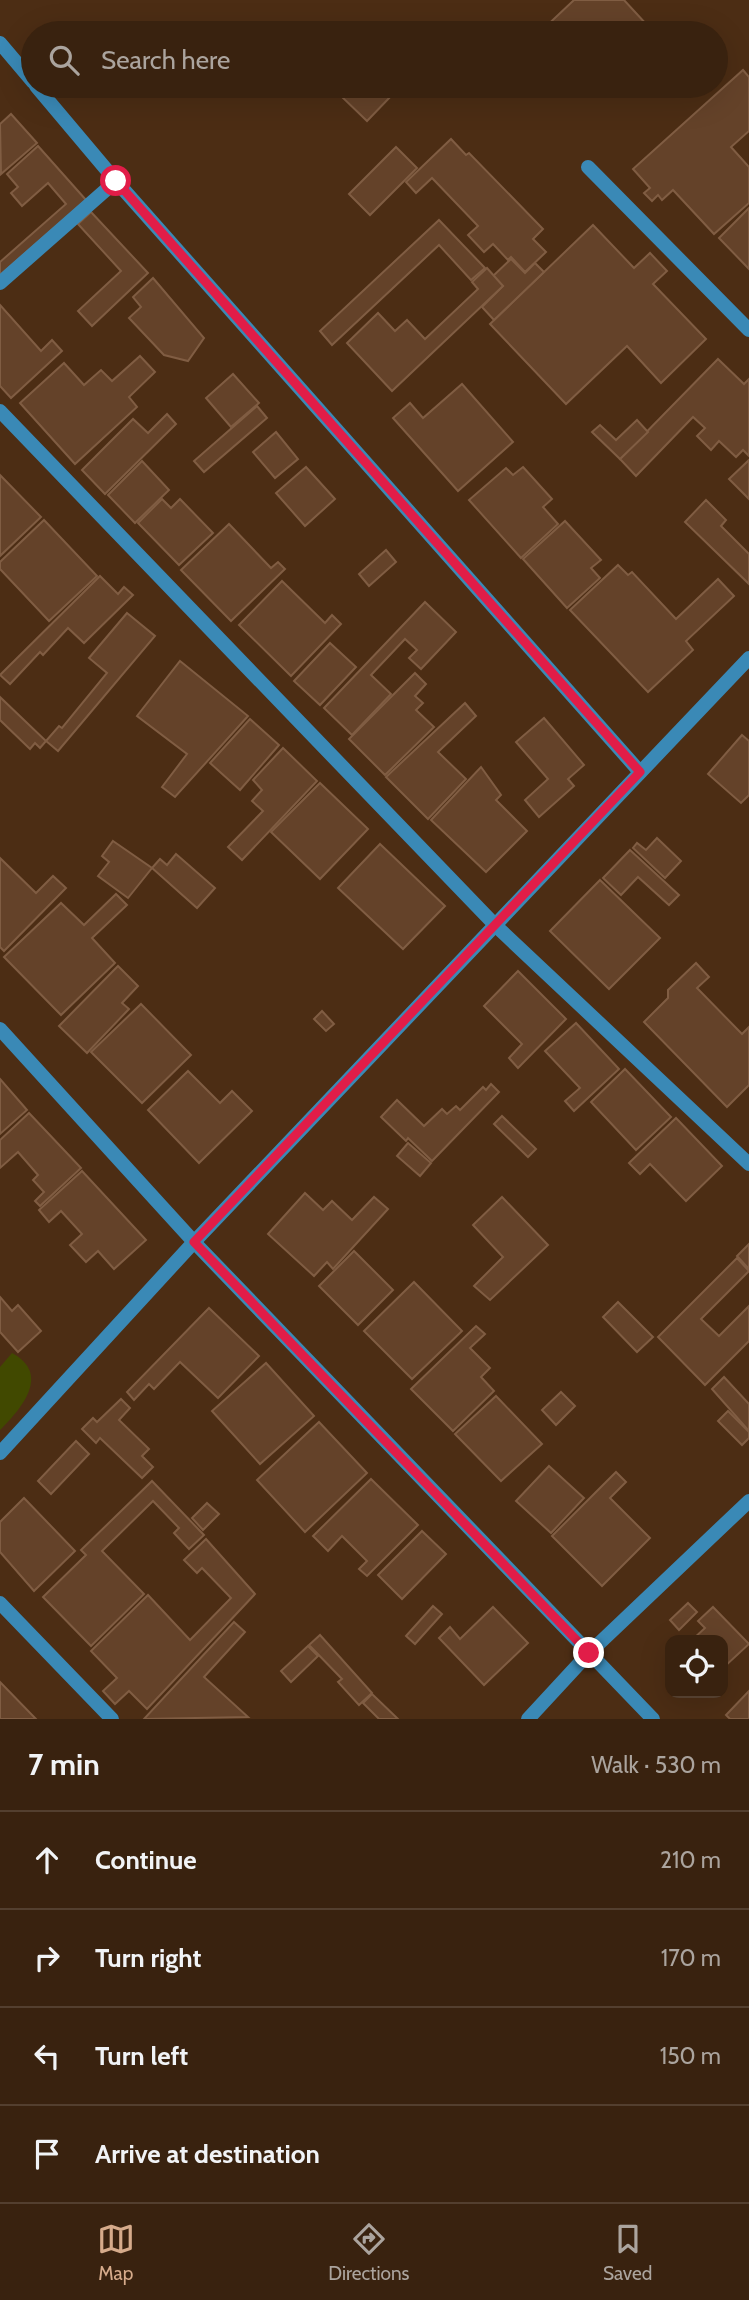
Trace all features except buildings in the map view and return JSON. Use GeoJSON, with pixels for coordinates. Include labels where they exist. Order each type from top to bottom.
{"type":"FeatureCollection","features":[{"type":"Feature","properties":{"kind":"street"},"geometry":{"type":"LineString","coordinates":[[0,43],[21,68]]}},
{"type":"Feature","properties":{"kind":"street"},"geometry":{"type":"LineString","coordinates":[[47,98],[116,181],[640,772]]}},
{"type":"Feature","properties":{"kind":"street"},"geometry":{"type":"LineString","coordinates":[[588,167],[749,330]]}},
{"type":"Feature","properties":{"kind":"street"},"geometry":{"type":"LineString","coordinates":[[0,284],[116,181]]}},
{"type":"Feature","properties":{"kind":"street"},"geometry":{"type":"LineString","coordinates":[[0,411],[496,926],[749,1164]]}},
{"type":"Feature","properties":{"kind":"street"},"geometry":{"type":"LineString","coordinates":[[0,1453],[194,1242],[749,658]]}},
{"type":"Feature","properties":{"kind":"street"},"geometry":{"type":"LineString","coordinates":[[0,1029],[194,1242],[653,1719]]}},
{"type":"Feature","properties":{"kind":"street"},"geometry":{"type":"LineString","coordinates":[[528,1719],[589,1653],[749,1501]]}},
{"type":"Feature","properties":{"kind":"street"},"geometry":{"type":"LineString","coordinates":[[0,1603],[112,1719]]}},
{"type":"Feature","properties":{"kind":"green space"},"geometry":{"type":"Polygon","coordinates":[[[12,1353],[24,1361],[30,1371],[31,1381],[24,1402],[0,1430],[0,1367],[12,1353]]]}},
{"type":"Feature","properties":{"kind":"route"},"geometry":{"type":"LineString","coordinates":[[116,181],[640,772],[194,1242],[589,1653]]}}]}
